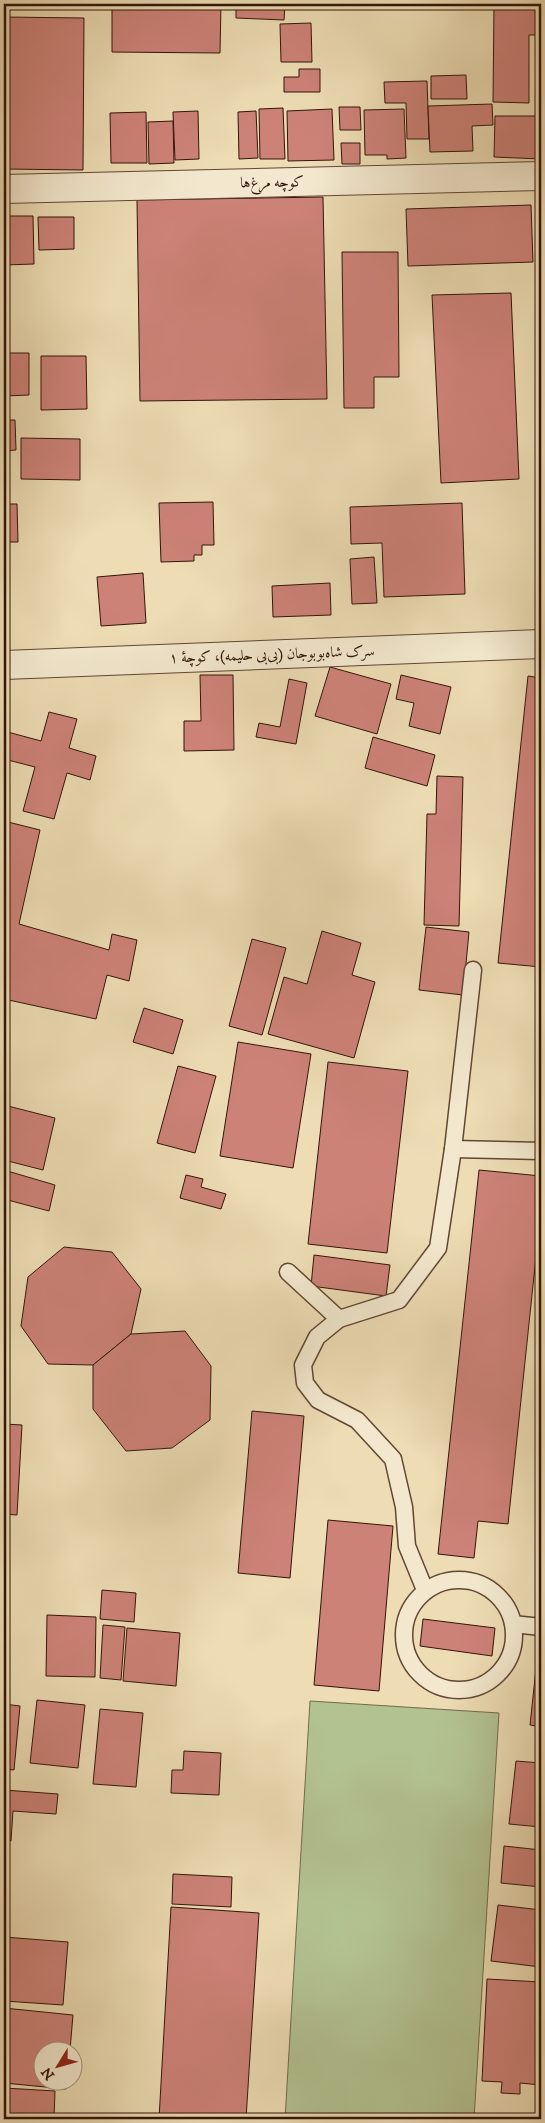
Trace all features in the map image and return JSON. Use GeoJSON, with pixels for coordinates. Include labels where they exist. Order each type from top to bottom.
{"type":"FeatureCollection","features":[{"type":"Feature","properties":{"kind":"street","name":"کوچه مرغ‌ها"},"geometry":{"type":"LineString","coordinates":[[4,189],[541,176]]}},
{"type":"Feature","properties":{"kind":"street","name":"سرک شاه‌بوبوجان (بی‌بی حلیمه)، کوچۀ ۱"},"geometry":{"type":"LineString","coordinates":[[4,665],[541,644]]}},
{"type":"Feature","properties":{"kind":"lane"},"geometry":{"type":"LineString","coordinates":[[425,1590],[407,1546],[404,1507],[393,1459],[357,1420],[318,1400],[305,1383],[303,1365],[317,1337],[338,1319],[399,1300],[438,1248],[453,1149],[473,970]]}},
{"type":"Feature","properties":{"kind":"lane"},"geometry":{"type":"LineString","coordinates":[[453,1149],[541,1151]]}},
{"type":"Feature","properties":{"kind":"lane"},"geometry":{"type":"LineString","coordinates":[[288,1272],[338,1319]]}},
{"type":"Feature","properties":{"kind":"lane"},"geometry":{"type":"LineString","coordinates":[[450,1579],[479,1583],[501,1599],[514,1624],[510,1658],[488,1683],[455,1691],[439,1685],[424,1679],[404,1651],[405,1617],[425,1590],[450,1579]]}},
{"type":"Feature","properties":{"kind":"lane"},"geometry":{"type":"LineString","coordinates":[[514,1624],[541,1627]]}},
{"type":"Feature","properties":{"kind":"green space"},"geometry":{"type":"Polygon","coordinates":[[[310,1701],[499,1713],[474,2119],[285,2119],[310,1701]]]}},
{"type":"Feature","properties":{"kind":"building"},"geometry":{"type":"Polygon","coordinates":[[[112,4],[221,4],[220,53],[112,52],[112,4]]]}},
{"type":"Feature","properties":{"kind":"building"},"geometry":{"type":"Polygon","coordinates":[[[236,4],[285,4],[284,20],[236,18],[236,4]]]}},
{"type":"Feature","properties":{"kind":"building"},"geometry":{"type":"Polygon","coordinates":[[[494,4],[537,4],[537,35],[529,35],[529,103],[493,102],[494,4]]]}},
{"type":"Feature","properties":{"kind":"building"},"geometry":{"type":"Polygon","coordinates":[[[4,17],[84,18],[83,170],[4,169],[4,17]]]}},
{"type":"Feature","properties":{"kind":"building"},"geometry":{"type":"Polygon","coordinates":[[[311,23],[312,62],[281,62],[280,24],[311,23]]]}},
{"type":"Feature","properties":{"kind":"building"},"geometry":{"type":"Polygon","coordinates":[[[299,69],[320,69],[320,92],[284,92],[284,77],[299,77],[299,69]]]}},
{"type":"Feature","properties":{"kind":"building"},"geometry":{"type":"Polygon","coordinates":[[[466,75],[467,99],[431,99],[431,76],[466,75]]]}},
{"type":"Feature","properties":{"kind":"building"},"geometry":{"type":"Polygon","coordinates":[[[427,81],[429,139],[407,139],[406,103],[385,103],[384,82],[427,81]]]}},
{"type":"Feature","properties":{"kind":"building"},"geometry":{"type":"Polygon","coordinates":[[[492,104],[493,125],[472,126],[473,151],[430,152],[428,106],[492,104]]]}},
{"type":"Feature","properties":{"kind":"building"},"geometry":{"type":"Polygon","coordinates":[[[339,107],[360,107],[361,130],[340,130],[339,107]]]}},
{"type":"Feature","properties":{"kind":"building"},"geometry":{"type":"Polygon","coordinates":[[[283,108],[285,159],[260,159],[259,109],[283,108]]]}},
{"type":"Feature","properties":{"kind":"building"},"geometry":{"type":"Polygon","coordinates":[[[332,109],[334,160],[288,161],[287,111],[332,109]]]}},
{"type":"Feature","properties":{"kind":"building"},"geometry":{"type":"Polygon","coordinates":[[[404,109],[406,158],[387,159],[387,155],[365,155],[364,110],[404,109]]]}},
{"type":"Feature","properties":{"kind":"building"},"geometry":{"type":"Polygon","coordinates":[[[198,111],[199,159],[175,160],[173,112],[198,111]]]}},
{"type":"Feature","properties":{"kind":"building"},"geometry":{"type":"Polygon","coordinates":[[[256,111],[258,158],[239,159],[238,112],[256,111]]]}},
{"type":"Feature","properties":{"kind":"building"},"geometry":{"type":"Polygon","coordinates":[[[146,112],[147,163],[111,163],[110,113],[146,112]]]}},
{"type":"Feature","properties":{"kind":"building"},"geometry":{"type":"Polygon","coordinates":[[[495,116],[541,116],[541,159],[494,157],[495,116]]]}},
{"type":"Feature","properties":{"kind":"building"},"geometry":{"type":"Polygon","coordinates":[[[173,121],[174,163],[149,164],[148,122],[173,121]]]}},
{"type":"Feature","properties":{"kind":"building"},"geometry":{"type":"Polygon","coordinates":[[[341,143],[360,143],[360,164],[342,164],[341,143]]]}},
{"type":"Feature","properties":{"kind":"building"},"geometry":{"type":"Polygon","coordinates":[[[323,197],[327,399],[140,401],[137,200],[323,197]]]}},
{"type":"Feature","properties":{"kind":"building"},"geometry":{"type":"Polygon","coordinates":[[[531,205],[533,262],[408,266],[406,209],[531,205]]]}},
{"type":"Feature","properties":{"kind":"building"},"geometry":{"type":"Polygon","coordinates":[[[4,216],[33,216],[34,264],[4,265],[4,216]]]}},
{"type":"Feature","properties":{"kind":"building"},"geometry":{"type":"Polygon","coordinates":[[[38,217],[74,217],[74,249],[39,250],[38,217]]]}},
{"type":"Feature","properties":{"kind":"building"},"geometry":{"type":"Polygon","coordinates":[[[342,252],[398,252],[399,377],[374,377],[374,408],[344,408],[342,252]]]}},
{"type":"Feature","properties":{"kind":"building"},"geometry":{"type":"Polygon","coordinates":[[[511,293],[519,479],[441,483],[432,295],[511,293]]]}},
{"type":"Feature","properties":{"kind":"building"},"geometry":{"type":"Polygon","coordinates":[[[4,353],[29,353],[29,395],[4,396],[4,353]]]}},
{"type":"Feature","properties":{"kind":"building"},"geometry":{"type":"Polygon","coordinates":[[[41,356],[86,356],[87,409],[41,410],[41,356]]]}},
{"type":"Feature","properties":{"kind":"building"},"geometry":{"type":"Polygon","coordinates":[[[4,420],[15,420],[16,450],[4,451],[4,420]]]}},
{"type":"Feature","properties":{"kind":"building"},"geometry":{"type":"Polygon","coordinates":[[[21,438],[80,439],[80,480],[21,479],[21,438]]]}},
{"type":"Feature","properties":{"kind":"building"},"geometry":{"type":"Polygon","coordinates":[[[213,502],[214,545],[202,545],[202,555],[194,555],[194,561],[161,562],[159,503],[213,502]]]}},
{"type":"Feature","properties":{"kind":"building"},"geometry":{"type":"Polygon","coordinates":[[[462,503],[465,594],[384,597],[382,543],[351,544],[350,507],[462,503]]]}},
{"type":"Feature","properties":{"kind":"building"},"geometry":{"type":"Polygon","coordinates":[[[4,504],[17,504],[18,542],[5,542],[4,504]]]}},
{"type":"Feature","properties":{"kind":"building"},"geometry":{"type":"Polygon","coordinates":[[[374,557],[377,603],[352,604],[350,559],[374,557]]]}},
{"type":"Feature","properties":{"kind":"building"},"geometry":{"type":"Polygon","coordinates":[[[143,573],[146,623],[101,626],[97,577],[143,573]]]}},
{"type":"Feature","properties":{"kind":"building"},"geometry":{"type":"Polygon","coordinates":[[[330,583],[331,615],[273,617],[272,586],[330,583]]]}},
{"type":"Feature","properties":{"kind":"building"},"geometry":{"type":"Polygon","coordinates":[[[330,667],[391,684],[377,734],[315,716],[330,667]]]}},
{"type":"Feature","properties":{"kind":"building"},"geometry":{"type":"Polygon","coordinates":[[[200,675],[233,675],[234,750],[184,751],[184,721],[201,721],[200,675]]]}},
{"type":"Feature","properties":{"kind":"building"},"geometry":{"type":"Polygon","coordinates":[[[401,675],[451,687],[440,734],[409,726],[414,703],[396,699],[401,675]]]}},
{"type":"Feature","properties":{"kind":"building"},"geometry":{"type":"Polygon","coordinates":[[[528,676],[541,678],[541,967],[498,963],[528,676]]]}},
{"type":"Feature","properties":{"kind":"building"},"geometry":{"type":"Polygon","coordinates":[[[289,679],[307,683],[296,744],[256,737],[259,723],[280,727],[289,679]]]}},
{"type":"Feature","properties":{"kind":"building"},"geometry":{"type":"Polygon","coordinates":[[[49,712],[77,719],[69,748],[96,756],[90,780],[67,773],[54,819],[23,811],[35,767],[4,759],[4,731],[41,741],[49,712]]]}},
{"type":"Feature","properties":{"kind":"building"},"geometry":{"type":"Polygon","coordinates":[[[373,737],[435,755],[427,786],[365,768],[373,737]]]}},
{"type":"Feature","properties":{"kind":"building"},"geometry":{"type":"Polygon","coordinates":[[[437,776],[463,777],[459,926],[424,925],[427,814],[436,814],[437,776]]]}},
{"type":"Feature","properties":{"kind":"building"},"geometry":{"type":"Polygon","coordinates":[[[4,821],[40,830],[19,924],[109,950],[112,934],[137,940],[129,981],[107,975],[96,1019],[4,999],[4,821]]]}},
{"type":"Feature","properties":{"kind":"building"},"geometry":{"type":"Polygon","coordinates":[[[426,927],[469,932],[463,995],[419,990],[426,927]]]}},
{"type":"Feature","properties":{"kind":"building"},"geometry":{"type":"Polygon","coordinates":[[[322,931],[361,943],[352,975],[375,982],[354,1058],[268,1034],[284,977],[307,984],[322,931]]]}},
{"type":"Feature","properties":{"kind":"building"},"geometry":{"type":"Polygon","coordinates":[[[252,939],[286,948],[262,1035],[229,1026],[252,939]]]}},
{"type":"Feature","properties":{"kind":"building"},"geometry":{"type":"Polygon","coordinates":[[[144,1008],[183,1020],[173,1054],[133,1042],[144,1008]]]}},
{"type":"Feature","properties":{"kind":"building"},"geometry":{"type":"Polygon","coordinates":[[[238,1042],[311,1054],[293,1168],[220,1156],[238,1042]]]}},
{"type":"Feature","properties":{"kind":"building"},"geometry":{"type":"Polygon","coordinates":[[[328,1062],[408,1071],[387,1253],[308,1244],[328,1062]]]}},
{"type":"Feature","properties":{"kind":"building"},"geometry":{"type":"Polygon","coordinates":[[[178,1066],[216,1076],[195,1153],[157,1143],[178,1066]]]}},
{"type":"Feature","properties":{"kind":"building"},"geometry":{"type":"Polygon","coordinates":[[[4,1105],[55,1118],[43,1170],[4,1160],[4,1105]]]}},
{"type":"Feature","properties":{"kind":"building"},"geometry":{"type":"Polygon","coordinates":[[[4,1170],[55,1185],[49,1211],[4,1199],[4,1170]]]}},
{"type":"Feature","properties":{"kind":"building"},"geometry":{"type":"Polygon","coordinates":[[[479,1170],[541,1176],[541,1209],[508,1524],[478,1521],[474,1558],[438,1554],[479,1170]]]}},
{"type":"Feature","properties":{"kind":"building"},"geometry":{"type":"Polygon","coordinates":[[[186,1175],[203,1179],[201,1187],[226,1194],[221,1209],[180,1198],[186,1175]]]}},
{"type":"Feature","properties":{"kind":"building"},"geometry":{"type":"Polygon","coordinates":[[[64,1247],[112,1252],[141,1289],[131,1334],[93,1365],[48,1364],[21,1326],[28,1277],[64,1247]]]}},
{"type":"Feature","properties":{"kind":"building"},"geometry":{"type":"Polygon","coordinates":[[[314,1255],[390,1265],[386,1296],[311,1286],[314,1255]]]}},
{"type":"Feature","properties":{"kind":"building"},"geometry":{"type":"Polygon","coordinates":[[[185,1331],[211,1366],[210,1420],[172,1448],[126,1451],[93,1409],[93,1365],[131,1334],[185,1331]]]}},
{"type":"Feature","properties":{"kind":"building"},"geometry":{"type":"Polygon","coordinates":[[[252,1411],[304,1416],[290,1578],[238,1573],[252,1411]]]}},
{"type":"Feature","properties":{"kind":"building"},"geometry":{"type":"Polygon","coordinates":[[[4,1424],[22,1425],[17,1515],[4,1514],[4,1424]]]}},
{"type":"Feature","properties":{"kind":"building"},"geometry":{"type":"Polygon","coordinates":[[[328,1520],[393,1526],[379,1691],[314,1685],[328,1520]]]}},
{"type":"Feature","properties":{"kind":"building"},"geometry":{"type":"Polygon","coordinates":[[[102,1590],[136,1593],[134,1622],[100,1619],[102,1590]]]}},
{"type":"Feature","properties":{"kind":"building"},"geometry":{"type":"Polygon","coordinates":[[[47,1615],[96,1617],[95,1677],[46,1676],[47,1615]]]}},
{"type":"Feature","properties":{"kind":"building"},"geometry":{"type":"Polygon","coordinates":[[[423,1619],[495,1628],[492,1656],[420,1646],[423,1619]]]}},
{"type":"Feature","properties":{"kind":"building"},"geometry":{"type":"Polygon","coordinates":[[[103,1625],[125,1627],[121,1680],[100,1678],[103,1625]]]}},
{"type":"Feature","properties":{"kind":"building"},"geometry":{"type":"Polygon","coordinates":[[[127,1628],[180,1633],[176,1686],[123,1681],[127,1628]]]}},
{"type":"Feature","properties":{"kind":"building"},"geometry":{"type":"Polygon","coordinates":[[[538,1650],[541,1650],[541,1727],[530,1725],[538,1650]]]}},
{"type":"Feature","properties":{"kind":"building"},"geometry":{"type":"Polygon","coordinates":[[[37,1700],[85,1705],[78,1768],[30,1763],[37,1700]]]}},
{"type":"Feature","properties":{"kind":"building"},"geometry":{"type":"Polygon","coordinates":[[[4,1704],[20,1706],[14,1770],[4,1769],[4,1704]]]}},
{"type":"Feature","properties":{"kind":"building"},"geometry":{"type":"Polygon","coordinates":[[[100,1709],[143,1713],[136,1787],[93,1784],[100,1709]]]}},
{"type":"Feature","properties":{"kind":"building"},"geometry":{"type":"Polygon","coordinates":[[[184,1751],[221,1753],[219,1795],[171,1793],[172,1770],[183,1770],[184,1751]]]}},
{"type":"Feature","properties":{"kind":"building"},"geometry":{"type":"Polygon","coordinates":[[[516,1761],[541,1763],[541,1827],[509,1824],[516,1761]]]}},
{"type":"Feature","properties":{"kind":"building"},"geometry":{"type":"Polygon","coordinates":[[[4,1790],[58,1794],[56,1814],[13,1811],[11,1841],[4,1841],[4,1790]]]}},
{"type":"Feature","properties":{"kind":"building"},"geometry":{"type":"Polygon","coordinates":[[[504,1846],[541,1850],[541,1887],[501,1883],[504,1846]]]}},
{"type":"Feature","properties":{"kind":"building"},"geometry":{"type":"Polygon","coordinates":[[[173,1874],[232,1877],[231,1907],[172,1904],[173,1874]]]}},
{"type":"Feature","properties":{"kind":"building"},"geometry":{"type":"Polygon","coordinates":[[[498,1905],[541,1910],[541,1967],[491,1961],[498,1905]]]}},
{"type":"Feature","properties":{"kind":"building"},"geometry":{"type":"Polygon","coordinates":[[[171,1907],[259,1913],[246,2119],[159,2119],[171,1907]]]}},
{"type":"Feature","properties":{"kind":"building"},"geometry":{"type":"Polygon","coordinates":[[[4,1937],[68,1942],[63,2005],[4,2001],[4,1937]]]}},
{"type":"Feature","properties":{"kind":"building"},"geometry":{"type":"Polygon","coordinates":[[[487,1979],[541,1982],[541,2085],[520,2083],[520,2094],[501,2093],[502,2082],[482,2081],[487,1979]]]}},
{"type":"Feature","properties":{"kind":"building"},"geometry":{"type":"Polygon","coordinates":[[[4,2008],[73,2015],[71,2040],[32,2040],[32,2086],[4,2083],[4,2008]]]}},
{"type":"Feature","properties":{"kind":"building"},"geometry":{"type":"Polygon","coordinates":[[[4,2088],[55,2091],[54,2119],[4,2119],[4,2088]]]}}]}
